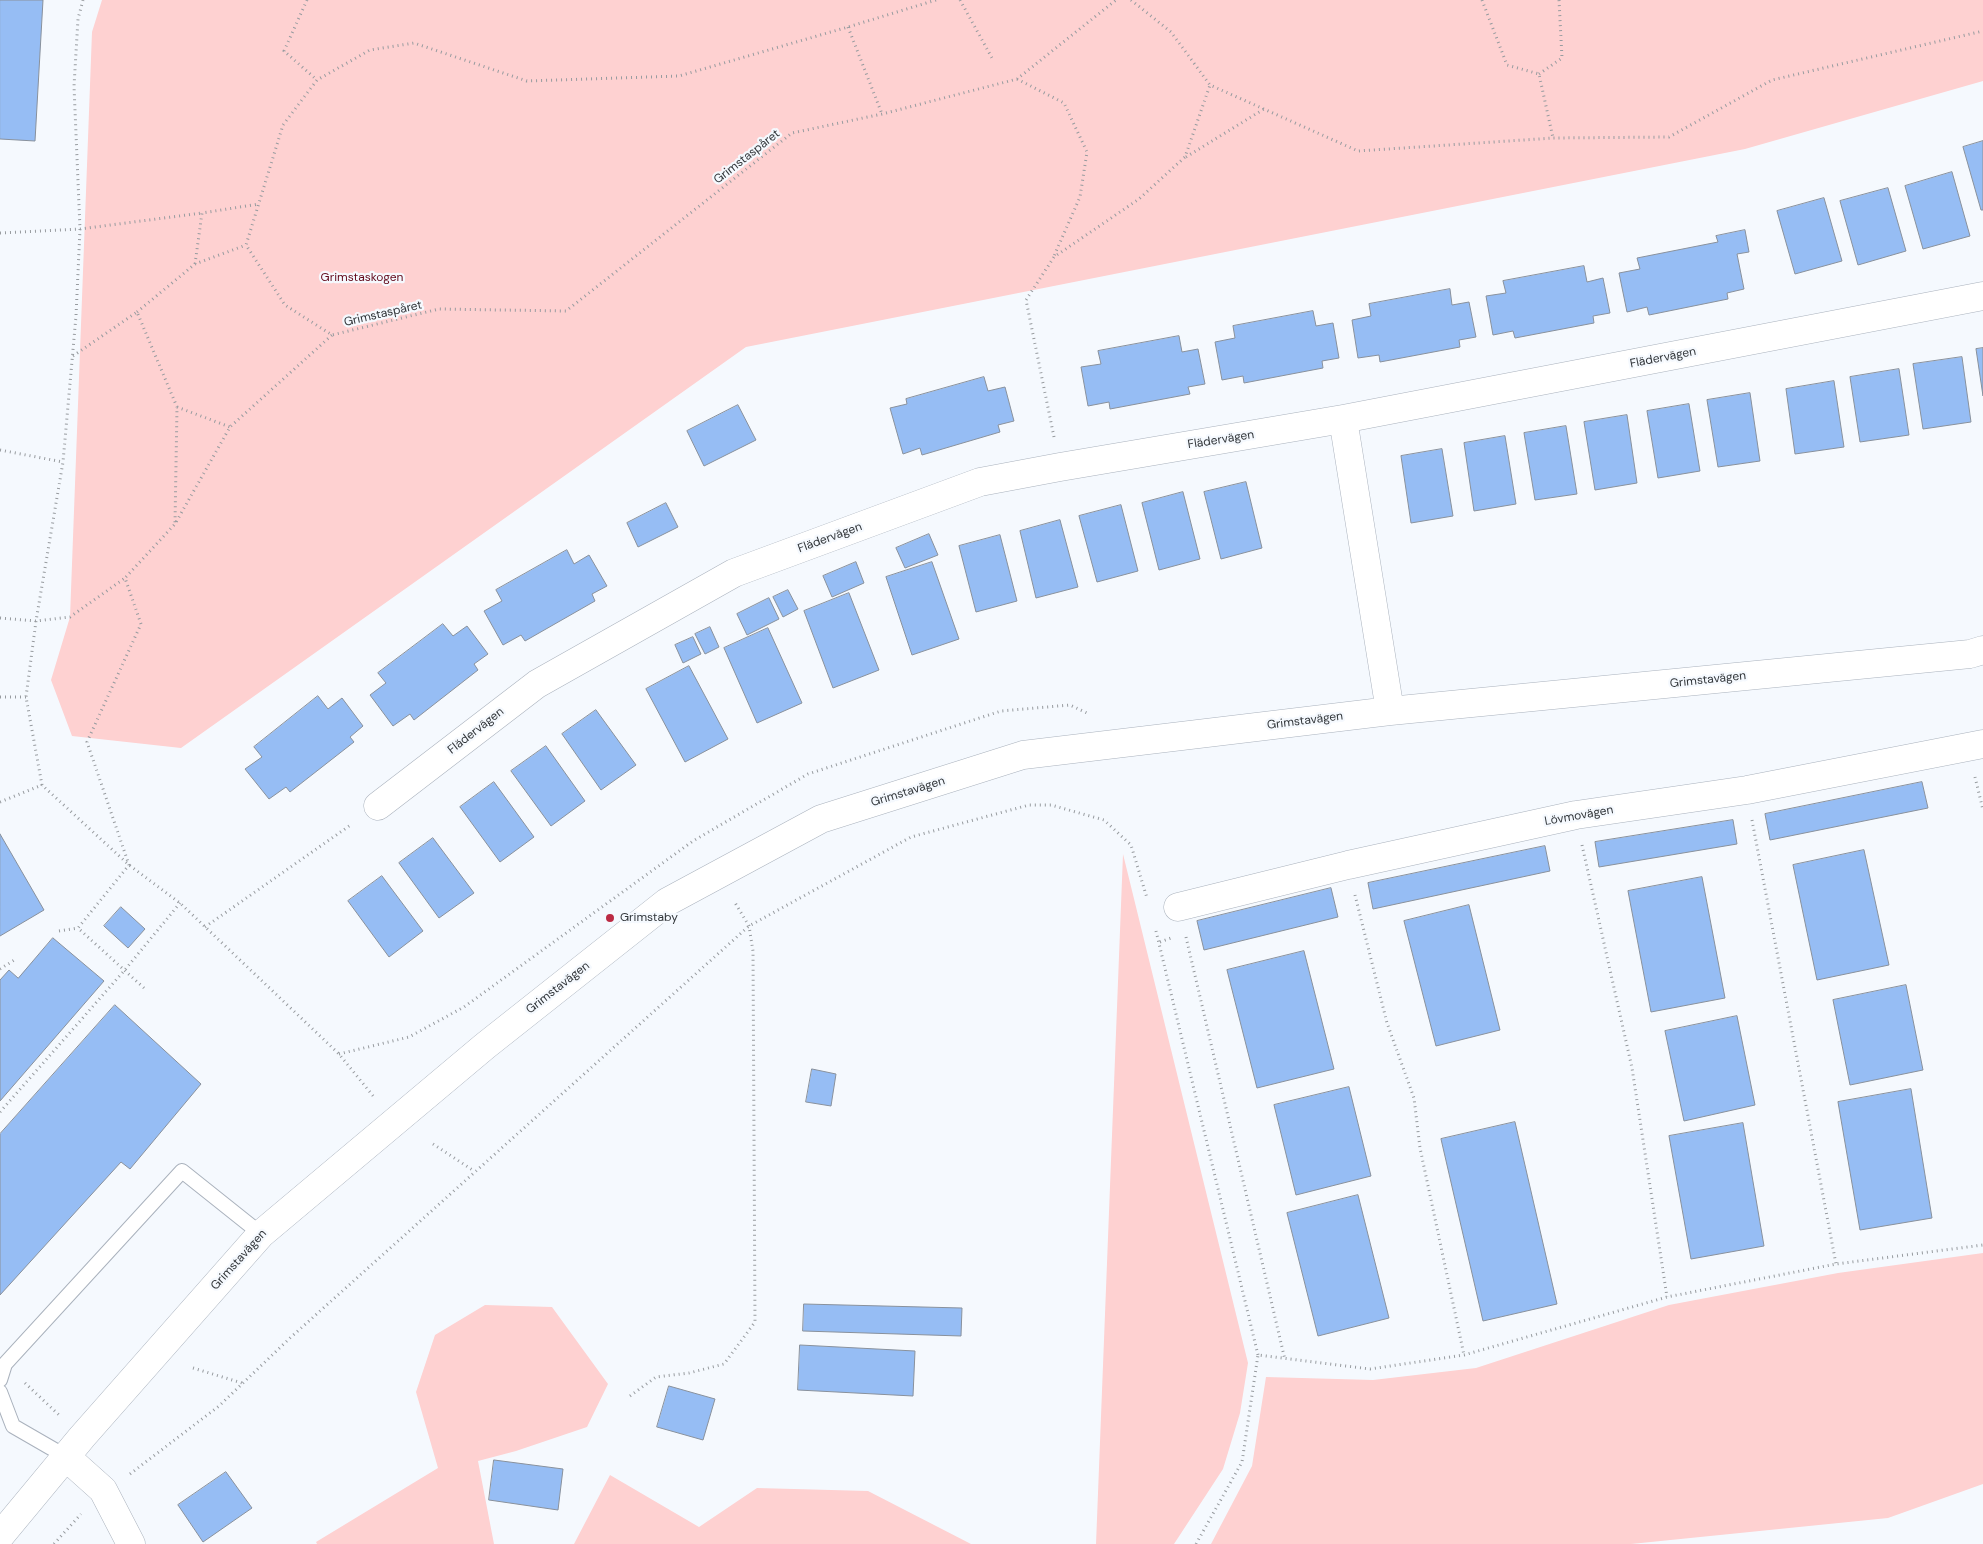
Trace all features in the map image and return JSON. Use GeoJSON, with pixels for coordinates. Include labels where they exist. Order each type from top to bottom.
{"type":"FeatureCollection","features":[{"type":"Feature","properties":{"kind":"street","name":"Flädervägen"},"geometry":{"type":"LineString","coordinates":[[378,806],[537,684],[734,573],[980,482],[1060,466],[1343,419],[1983,296]]}},
{"type":"Feature","properties":{"kind":"street"},"geometry":{"type":"LineString","coordinates":[[1343,419],[1390,711]]}},
{"type":"Feature","properties":{"kind":"street","name":"Grimstavägen"},"geometry":{"type":"LineString","coordinates":[[0,1536],[65,1456],[261,1234],[485,1046],[667,902],[821,819],[1024,756],[1390,711],[1970,654],[1983,650]]}},
{"type":"Feature","properties":{"kind":"street","name":"Lövmovägen"},"geometry":{"type":"LineString","coordinates":[[1178,907],[1348,865],[1576,815],[1746,790],[1983,744]]}},
{"type":"Feature","properties":{"kind":"street"},"geometry":{"type":"LineString","coordinates":[[65,1456],[103,1490],[131,1544]]}},
{"type":"Feature","properties":{"kind":"lane"},"geometry":{"type":"LineString","coordinates":[[0,1380],[5,1364],[182,1171],[261,1234]]}},
{"type":"Feature","properties":{"kind":"lane"},"geometry":{"type":"LineString","coordinates":[[0,1392],[13,1426],[65,1456]]}},
{"type":"Feature","properties":{"kind":"path"},"geometry":{"type":"LineString","coordinates":[[83,0],[78,19],[74,86],[80,230],[76,316],[62,462],[36,621],[26,697],[42,785],[130,865],[180,903],[339,1054],[375,1098]]}},
{"type":"Feature","properties":{"kind":"path"},"geometry":{"type":"LineString","coordinates":[[307,0],[284,51],[317,80]]}},
{"type":"Feature","properties":{"kind":"path"},"geometry":{"type":"LineString","coordinates":[[72,356],[137,312],[196,264],[246,245],[283,126],[317,80],[370,50],[414,43],[527,81],[678,76],[848,28],[936,0]]}},
{"type":"Feature","properties":{"kind":"path"},"geometry":{"type":"LineString","coordinates":[[960,0],[992,58]]}},
{"type":"Feature","properties":{"kind":"path","name":"Grimstaspåret"},"geometry":{"type":"LineString","coordinates":[[246,245],[285,305],[332,335],[440,309],[566,311],[792,133],[882,114],[1017,79],[1116,0]]}},
{"type":"Feature","properties":{"kind":"path"},"geometry":{"type":"LineString","coordinates":[[1131,0],[1171,32],[1210,85],[1358,151],[1553,138],[1669,137],[1772,80],[1983,31]]}},
{"type":"Feature","properties":{"kind":"path"},"geometry":{"type":"LineString","coordinates":[[1482,0],[1507,65],[1539,74]]}},
{"type":"Feature","properties":{"kind":"path"},"geometry":{"type":"LineString","coordinates":[[1539,74],[1562,58],[1558,0]]}},
{"type":"Feature","properties":{"kind":"path"},"geometry":{"type":"LineString","coordinates":[[848,28],[882,114]]}},
{"type":"Feature","properties":{"kind":"path"},"geometry":{"type":"LineString","coordinates":[[1539,74],[1553,138]]}},
{"type":"Feature","properties":{"kind":"path"},"geometry":{"type":"LineString","coordinates":[[1017,79],[1064,103],[1087,152],[1080,196],[1054,256],[1026,300],[1060,466]]}},
{"type":"Feature","properties":{"kind":"path"},"geometry":{"type":"LineString","coordinates":[[1185,157],[1210,85]]}},
{"type":"Feature","properties":{"kind":"path"},"geometry":{"type":"LineString","coordinates":[[1054,256],[1139,199],[1185,157],[1264,109]]}},
{"type":"Feature","properties":{"kind":"path"},"geometry":{"type":"LineString","coordinates":[[0,233],[80,230],[259,204]]}},
{"type":"Feature","properties":{"kind":"path"},"geometry":{"type":"LineString","coordinates":[[196,264],[202,213]]}},
{"type":"Feature","properties":{"kind":"path"},"geometry":{"type":"LineString","coordinates":[[137,312],[177,407],[176,524]]}},
{"type":"Feature","properties":{"kind":"path"},"geometry":{"type":"LineString","coordinates":[[0,618],[36,621],[70,617],[125,578],[176,524],[230,427],[332,335]]}},
{"type":"Feature","properties":{"kind":"path"},"geometry":{"type":"LineString","coordinates":[[177,407],[230,427]]}},
{"type":"Feature","properties":{"kind":"path"},"geometry":{"type":"LineString","coordinates":[[0,450],[62,462]]}},
{"type":"Feature","properties":{"kind":"path"},"geometry":{"type":"LineString","coordinates":[[125,578],[141,624],[87,742],[130,865]]}},
{"type":"Feature","properties":{"kind":"path"},"geometry":{"type":"LineString","coordinates":[[0,697],[26,697]]}},
{"type":"Feature","properties":{"kind":"path"},"geometry":{"type":"LineString","coordinates":[[0,802],[42,785]]}},
{"type":"Feature","properties":{"kind":"path"},"geometry":{"type":"LineString","coordinates":[[1746,790],[1836,1264]]}},
{"type":"Feature","properties":{"kind":"path"},"geometry":{"type":"LineString","coordinates":[[54,1544],[103,1490],[148,1462],[219,1406],[290,1338],[474,1171],[749,926],[911,837],[1029,805],[1051,806],[1104,820],[1131,845],[1149,906]]}},
{"type":"Feature","properties":{"kind":"path"},"geometry":{"type":"LineString","coordinates":[[205,927],[378,806]]}},
{"type":"Feature","properties":{"kind":"path"},"geometry":{"type":"LineString","coordinates":[[1576,815],[1632,1068],[1667,1297]]}},
{"type":"Feature","properties":{"kind":"path"},"geometry":{"type":"LineString","coordinates":[[59,931],[78,928],[130,865]]}},
{"type":"Feature","properties":{"kind":"path"},"geometry":{"type":"LineString","coordinates":[[1348,865],[1386,1023],[1414,1098],[1420,1148],[1464,1355]]}},
{"type":"Feature","properties":{"kind":"path"},"geometry":{"type":"LineString","coordinates":[[630,1396],[656,1377],[689,1373],[724,1364],[755,1322],[753,950],[749,926],[719,874]]}},
{"type":"Feature","properties":{"kind":"path"},"geometry":{"type":"LineString","coordinates":[[0,1112],[124,971],[180,903]]}},
{"type":"Feature","properties":{"kind":"path"},"geometry":{"type":"LineString","coordinates":[[1178,907],[1285,1360]]}},
{"type":"Feature","properties":{"kind":"path"},"geometry":{"type":"LineString","coordinates":[[1154,924],[1258,1355],[1242,1462],[1196,1544]]}},
{"type":"Feature","properties":{"kind":"path"},"geometry":{"type":"LineString","coordinates":[[78,928],[144,988]]}},
{"type":"Feature","properties":{"kind":"path"},"geometry":{"type":"LineString","coordinates":[[0,970],[16,959]]}},
{"type":"Feature","properties":{"kind":"path"},"geometry":{"type":"LineString","coordinates":[[433,1144],[474,1171]]}},
{"type":"Feature","properties":{"kind":"path"},"geometry":{"type":"LineString","coordinates":[[1258,1355],[1370,1370],[1464,1355],[1667,1297],[1836,1264],[1983,1245]]}},
{"type":"Feature","properties":{"kind":"path"},"geometry":{"type":"LineString","coordinates":[[193,1368],[242,1383]]}},
{"type":"Feature","properties":{"kind":"green space","name":"Grimstaskogen"},"geometry":{"type":"Polygon","coordinates":[[[102,0],[1983,0],[1983,81],[1745,149],[746,347],[181,748],[72,736],[51,680],[70,617],[92,32],[102,0]]]}},
{"type":"Feature","properties":{"kind":"green space"},"geometry":{"type":"Polygon","coordinates":[[[1123,854],[1248,1363],[1240,1413],[1223,1469],[1174,1544],[1096,1544],[1123,854]]]}},
{"type":"Feature","properties":{"kind":"green space"},"geometry":{"type":"Polygon","coordinates":[[[1983,1253],[1983,1484],[1888,1518],[1631,1544],[1211,1544],[1252,1466],[1266,1377],[1373,1380],[1476,1368],[1669,1305],[1838,1273],[1983,1253]]]}},
{"type":"Feature","properties":{"kind":"green space"},"geometry":{"type":"Polygon","coordinates":[[[485,1305],[552,1307],[608,1384],[587,1427],[516,1451],[478,1461],[494,1544],[317,1544],[316,1542],[438,1468],[416,1392],[435,1335],[485,1305]]]}},
{"type":"Feature","properties":{"kind":"green space"},"geometry":{"type":"Polygon","coordinates":[[[610,1475],[699,1527],[757,1488],[868,1491],[971,1544],[574,1544],[610,1475]]]}},
{"type":"Feature","properties":{"kind":"building"},"geometry":{"type":"Polygon","coordinates":[[[0,0],[43,0],[35,141],[0,139],[0,0]]]}},
{"type":"Feature","properties":{"kind":"building"},"geometry":{"type":"Polygon","coordinates":[[[1983,141],[1983,210],[1981,210],[1963,147],[1983,141]]]}},
{"type":"Feature","properties":{"kind":"building"},"geometry":{"type":"Polygon","coordinates":[[[1952,172],[1970,236],[1923,249],[1905,186],[1952,172]]]}},
{"type":"Feature","properties":{"kind":"building"},"geometry":{"type":"Polygon","coordinates":[[[1888,188],[1906,251],[1858,265],[1840,201],[1888,188]]]}},
{"type":"Feature","properties":{"kind":"building"},"geometry":{"type":"Polygon","coordinates":[[[1824,198],[1842,261],[1795,274],[1777,211],[1824,198]]]}},
{"type":"Feature","properties":{"kind":"building"},"geometry":{"type":"Polygon","coordinates":[[[1745,230],[1749,252],[1737,254],[1744,289],[1727,293],[1728,299],[1649,315],[1647,307],[1627,312],[1619,273],[1640,269],[1637,258],[1718,242],[1716,236],[1745,230]]]}},
{"type":"Feature","properties":{"kind":"building"},"geometry":{"type":"Polygon","coordinates":[[[1584,266],[1587,282],[1603,278],[1610,313],[1593,316],[1594,323],[1515,338],[1513,331],[1493,335],[1486,296],[1506,293],[1503,281],[1584,266]]]}},
{"type":"Feature","properties":{"kind":"building"},"geometry":{"type":"Polygon","coordinates":[[[1450,289],[1452,305],[1469,302],[1476,337],[1459,340],[1460,347],[1380,362],[1379,355],[1358,358],[1352,320],[1371,316],[1369,304],[1450,289]]]}},
{"type":"Feature","properties":{"kind":"building"},"geometry":{"type":"Polygon","coordinates":[[[1313,311],[1316,326],[1333,323],[1339,358],[1322,361],[1323,368],[1244,383],[1243,376],[1222,380],[1215,342],[1235,338],[1233,326],[1313,311]]]}},
{"type":"Feature","properties":{"kind":"building"},"geometry":{"type":"Polygon","coordinates":[[[1179,336],[1182,352],[1198,349],[1205,384],[1188,387],[1190,394],[1110,409],[1109,402],[1088,406],[1081,367],[1101,364],[1098,351],[1179,336]]]}},
{"type":"Feature","properties":{"kind":"building"},"geometry":{"type":"Polygon","coordinates":[[[1983,348],[1983,396],[1976,349],[1983,348]]]}},
{"type":"Feature","properties":{"kind":"building"},"geometry":{"type":"Polygon","coordinates":[[[1962,357],[1971,422],[1923,429],[1913,364],[1962,357]]]}},
{"type":"Feature","properties":{"kind":"building"},"geometry":{"type":"Polygon","coordinates":[[[1899,369],[1909,435],[1860,442],[1850,377],[1899,369]]]}},
{"type":"Feature","properties":{"kind":"building"},"geometry":{"type":"Polygon","coordinates":[[[984,377],[988,391],[1005,387],[1014,421],[998,425],[1000,432],[922,455],[920,448],[903,454],[890,408],[907,404],[906,399],[984,377]]]}},
{"type":"Feature","properties":{"kind":"building"},"geometry":{"type":"Polygon","coordinates":[[[1834,381],[1844,447],[1795,454],[1786,389],[1834,381]]]}},
{"type":"Feature","properties":{"kind":"building"},"geometry":{"type":"Polygon","coordinates":[[[1750,393],[1760,461],[1718,467],[1707,400],[1750,393]]]}},
{"type":"Feature","properties":{"kind":"building"},"geometry":{"type":"Polygon","coordinates":[[[1689,404],[1700,471],[1658,478],[1647,411],[1689,404]]]}},
{"type":"Feature","properties":{"kind":"building"},"geometry":{"type":"Polygon","coordinates":[[[738,405],[756,440],[704,466],[687,431],[738,405]]]}},
{"type":"Feature","properties":{"kind":"building"},"geometry":{"type":"Polygon","coordinates":[[[1627,415],[1637,483],[1595,490],[1584,422],[1627,415]]]}},
{"type":"Feature","properties":{"kind":"building"},"geometry":{"type":"Polygon","coordinates":[[[1566,426],[1577,494],[1535,500],[1524,433],[1566,426]]]}},
{"type":"Feature","properties":{"kind":"building"},"geometry":{"type":"Polygon","coordinates":[[[1505,436],[1516,504],[1474,511],[1464,443],[1505,436]]]}},
{"type":"Feature","properties":{"kind":"building"},"geometry":{"type":"Polygon","coordinates":[[[1442,449],[1453,516],[1411,523],[1401,456],[1442,449]]]}},
{"type":"Feature","properties":{"kind":"building"},"geometry":{"type":"Polygon","coordinates":[[[1246,482],[1262,548],[1221,559],[1204,492],[1246,482]]]}},
{"type":"Feature","properties":{"kind":"building"},"geometry":{"type":"Polygon","coordinates":[[[1183,492],[1200,559],[1159,570],[1142,503],[1183,492]]]}},
{"type":"Feature","properties":{"kind":"building"},"geometry":{"type":"Polygon","coordinates":[[[666,503],[678,527],[638,547],[627,523],[666,503]]]}},
{"type":"Feature","properties":{"kind":"building"},"geometry":{"type":"Polygon","coordinates":[[[1121,505],[1138,571],[1097,582],[1079,516],[1121,505]]]}},
{"type":"Feature","properties":{"kind":"building"},"geometry":{"type":"Polygon","coordinates":[[[1060,520],[1078,587],[1036,598],[1020,531],[1060,520]]]}},
{"type":"Feature","properties":{"kind":"building"},"geometry":{"type":"Polygon","coordinates":[[[929,534],[938,555],[905,568],[896,548],[929,534]]]}},
{"type":"Feature","properties":{"kind":"building"},"geometry":{"type":"Polygon","coordinates":[[[1000,535],[1017,601],[976,612],[959,546],[1000,535]]]}},
{"type":"Feature","properties":{"kind":"building"},"geometry":{"type":"Polygon","coordinates":[[[567,550],[574,564],[589,555],[607,586],[592,594],[595,601],[525,641],[521,635],[503,645],[484,611],[502,601],[496,590],[567,550]]]}},
{"type":"Feature","properties":{"kind":"building"},"geometry":{"type":"Polygon","coordinates":[[[856,562],[864,583],[832,597],[823,576],[856,562]]]}},
{"type":"Feature","properties":{"kind":"building"},"geometry":{"type":"Polygon","coordinates":[[[932,562],[959,639],[912,655],[886,577],[932,562]]]}},
{"type":"Feature","properties":{"kind":"building"},"geometry":{"type":"Polygon","coordinates":[[[788,590],[798,609],[783,617],[773,597],[788,590]]]}},
{"type":"Feature","properties":{"kind":"building"},"geometry":{"type":"Polygon","coordinates":[[[849,593],[879,670],[833,688],[804,611],[849,593]]]}},
{"type":"Feature","properties":{"kind":"building"},"geometry":{"type":"Polygon","coordinates":[[[769,598],[779,619],[747,635],[737,614],[769,598]]]}},
{"type":"Feature","properties":{"kind":"building"},"geometry":{"type":"Polygon","coordinates":[[[443,624],[453,636],[467,626],[488,654],[474,664],[478,670],[414,720],[410,714],[393,726],[370,695],[386,683],[378,673],[443,624]]]}},
{"type":"Feature","properties":{"kind":"building"},"geometry":{"type":"Polygon","coordinates":[[[710,627],[719,647],[705,654],[695,634],[710,627]]]}},
{"type":"Feature","properties":{"kind":"building"},"geometry":{"type":"Polygon","coordinates":[[[768,628],[802,703],[757,723],[724,648],[768,628]]]}},
{"type":"Feature","properties":{"kind":"building"},"geometry":{"type":"Polygon","coordinates":[[[693,637],[701,654],[683,663],[675,645],[693,637]]]}},
{"type":"Feature","properties":{"kind":"building"},"geometry":{"type":"Polygon","coordinates":[[[689,666],[728,739],[685,762],[646,689],[689,666]]]}},
{"type":"Feature","properties":{"kind":"building"},"geometry":{"type":"Polygon","coordinates":[[[318,696],[328,709],[342,698],[363,726],[350,737],[354,742],[290,792],[286,787],[269,799],[245,769],[262,757],[254,747],[318,696]]]}},
{"type":"Feature","properties":{"kind":"building"},"geometry":{"type":"Polygon","coordinates":[[[596,710],[636,765],[601,790],[562,734],[596,710]]]}},
{"type":"Feature","properties":{"kind":"building"},"geometry":{"type":"Polygon","coordinates":[[[546,746],[585,801],[551,826],[511,771],[546,746]]]}},
{"type":"Feature","properties":{"kind":"building"},"geometry":{"type":"Polygon","coordinates":[[[494,782],[534,837],[500,862],[460,807],[494,782]]]}},
{"type":"Feature","properties":{"kind":"building"},"geometry":{"type":"Polygon","coordinates":[[[1922,782],[1928,808],[1770,840],[1765,814],[1922,782]]]}},
{"type":"Feature","properties":{"kind":"building"},"geometry":{"type":"Polygon","coordinates":[[[1733,820],[1737,844],[1599,867],[1595,842],[1733,820]]]}},
{"type":"Feature","properties":{"kind":"building"},"geometry":{"type":"Polygon","coordinates":[[[0,834],[44,910],[0,936],[0,834]]]}},
{"type":"Feature","properties":{"kind":"building"},"geometry":{"type":"Polygon","coordinates":[[[433,838],[474,893],[439,918],[399,863],[433,838]]]}},
{"type":"Feature","properties":{"kind":"building"},"geometry":{"type":"Polygon","coordinates":[[[1545,846],[1550,871],[1373,909],[1368,883],[1545,846]]]}},
{"type":"Feature","properties":{"kind":"building"},"geometry":{"type":"Polygon","coordinates":[[[1864,850],[1889,965],[1817,980],[1793,865],[1864,850]]]}},
{"type":"Feature","properties":{"kind":"building"},"geometry":{"type":"Polygon","coordinates":[[[382,876],[423,931],[389,957],[348,901],[382,876]]]}},
{"type":"Feature","properties":{"kind":"building"},"geometry":{"type":"Polygon","coordinates":[[[1702,877],[1725,998],[1651,1012],[1628,891],[1702,877]]]}},
{"type":"Feature","properties":{"kind":"building"},"geometry":{"type":"Polygon","coordinates":[[[1331,888],[1338,917],[1204,950],[1197,921],[1331,888]]]}},
{"type":"Feature","properties":{"kind":"building"},"geometry":{"type":"Polygon","coordinates":[[[1469,905],[1500,1030],[1436,1046],[1404,921],[1469,905]]]}},
{"type":"Feature","properties":{"kind":"building"},"geometry":{"type":"Polygon","coordinates":[[[121,907],[145,929],[128,948],[104,926],[121,907]]]}},
{"type":"Feature","properties":{"kind":"building"},"geometry":{"type":"Polygon","coordinates":[[[53,938],[104,981],[0,1101],[0,980],[9,970],[18,978],[53,938]]]}},
{"type":"Feature","properties":{"kind":"building"},"geometry":{"type":"Polygon","coordinates":[[[1304,951],[1334,1069],[1257,1088],[1227,970],[1304,951]]]}},
{"type":"Feature","properties":{"kind":"building"},"geometry":{"type":"Polygon","coordinates":[[[1906,985],[1923,1070],[1850,1085],[1833,1000],[1906,985]]]}},
{"type":"Feature","properties":{"kind":"building"},"geometry":{"type":"Polygon","coordinates":[[[115,1005],[201,1084],[130,1169],[121,1162],[0,1295],[0,1134],[115,1005]]]}},
{"type":"Feature","properties":{"kind":"building"},"geometry":{"type":"Polygon","coordinates":[[[1737,1016],[1755,1105],[1684,1121],[1665,1031],[1737,1016]]]}},
{"type":"Feature","properties":{"kind":"building"},"geometry":{"type":"Polygon","coordinates":[[[812,1069],[836,1074],[831,1106],[806,1102],[812,1069]]]}},
{"type":"Feature","properties":{"kind":"building"},"geometry":{"type":"Polygon","coordinates":[[[1349,1087],[1371,1176],[1296,1195],[1274,1105],[1349,1087]]]}},
{"type":"Feature","properties":{"kind":"building"},"geometry":{"type":"Polygon","coordinates":[[[1911,1089],[1932,1218],[1860,1230],[1838,1102],[1911,1089]]]}},
{"type":"Feature","properties":{"kind":"building"},"geometry":{"type":"Polygon","coordinates":[[[1515,1122],[1557,1304],[1483,1321],[1441,1139],[1515,1122]]]}},
{"type":"Feature","properties":{"kind":"building"},"geometry":{"type":"Polygon","coordinates":[[[1743,1123],[1764,1246],[1691,1259],[1669,1136],[1743,1123]]]}},
{"type":"Feature","properties":{"kind":"building"},"geometry":{"type":"Polygon","coordinates":[[[1358,1195],[1389,1318],[1318,1336],[1287,1213],[1358,1195]]]}},
{"type":"Feature","properties":{"kind":"building"},"geometry":{"type":"Polygon","coordinates":[[[804,1304],[962,1308],[961,1336],[803,1331],[804,1304]]]}},
{"type":"Feature","properties":{"kind":"building"},"geometry":{"type":"Polygon","coordinates":[[[800,1345],[915,1351],[913,1396],[798,1390],[800,1345]]]}},
{"type":"Feature","properties":{"kind":"building"},"geometry":{"type":"Polygon","coordinates":[[[669,1386],[715,1399],[703,1440],[657,1427],[669,1386]]]}},
{"type":"Feature","properties":{"kind":"building"},"geometry":{"type":"Polygon","coordinates":[[[494,1460],[563,1469],[558,1510],[489,1500],[494,1460]]]}},
{"type":"Feature","properties":{"kind":"building"},"geometry":{"type":"Polygon","coordinates":[[[226,1472],[252,1508],[203,1542],[178,1505],[226,1472]]]}},
{"type":"Feature","properties":{"kind":"place","name":"Grimstaby"},"geometry":{"type":"Point","coordinates":[610,918]}}]}
